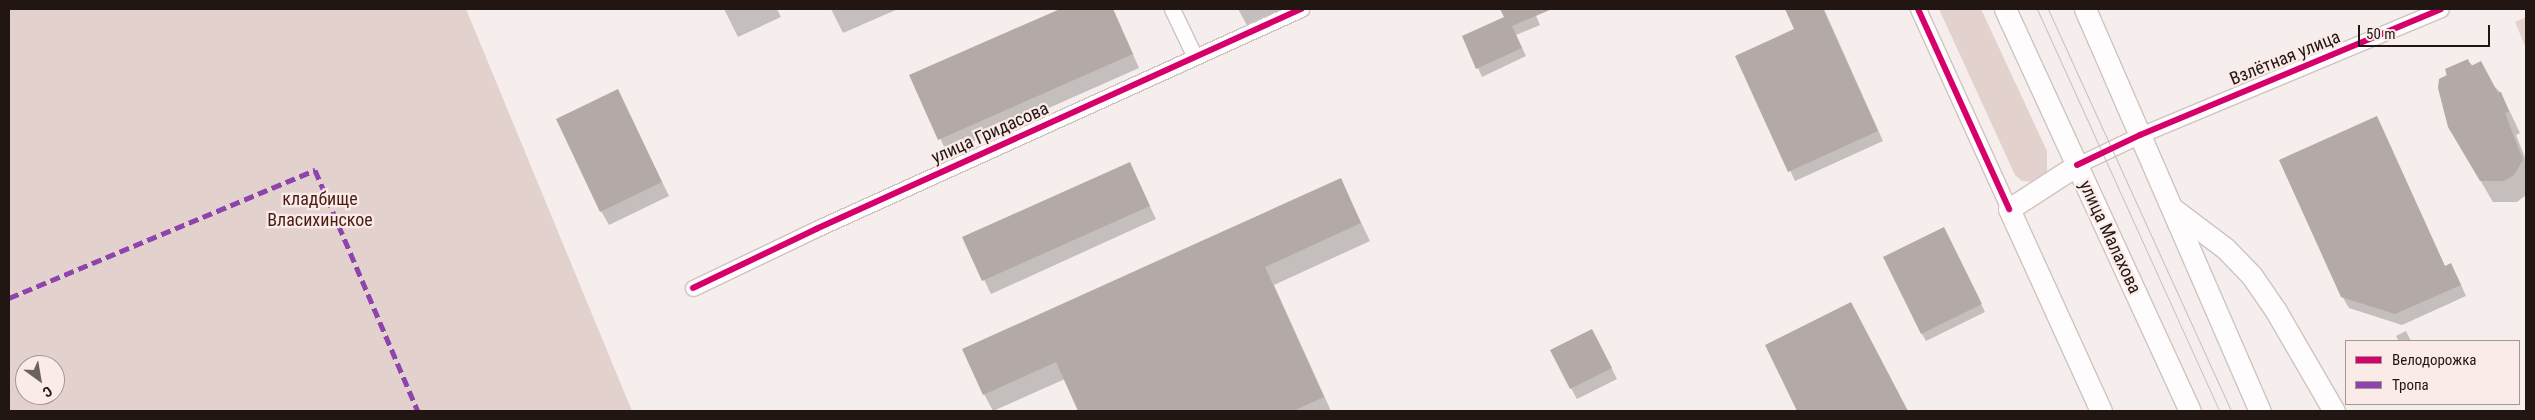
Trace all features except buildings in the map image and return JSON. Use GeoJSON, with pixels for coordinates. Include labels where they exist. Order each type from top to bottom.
{"type":"FeatureCollection","features":[{"type":"Feature","properties":{"kind":"main road","name":"улица Малахова"},"geometry":{"type":"LineString","coordinates":[[2005,9],[2190,411]]}},
{"type":"Feature","properties":{"kind":"main road"},"geometry":{"type":"LineString","coordinates":[[2085,9],[2260,411]]}},
{"type":"Feature","properties":{"kind":"main road"},"geometry":{"type":"LineString","coordinates":[[2077,165],[2010,209],[2101,411]]}},
{"type":"Feature","properties":{"kind":"main road"},"geometry":{"type":"LineString","coordinates":[[2171,208],[2226,249],[2252,276],[2276,311],[2334,411]]}},
{"type":"Feature","properties":{"kind":"street"},"geometry":{"type":"LineString","coordinates":[[1172,9],[1195,57]]}},
{"type":"Feature","properties":{"kind":"street","name":"улица Гридасова"},"geometry":{"type":"LineString","coordinates":[[693,288],[1301,9]]}},
{"type":"Feature","properties":{"kind":"street"},"geometry":{"type":"LineString","coordinates":[[1918,9],[2010,209]]}},
{"type":"Feature","properties":{"kind":"street","name":"Взлётная улица"},"geometry":{"type":"LineString","coordinates":[[2077,165],[2140,135],[2441,9]]}},
{"type":"Feature","properties":{"kind":"green space","name":"кладбище Власихинское"},"geometry":{"type":"Polygon","coordinates":[[[9,9],[466,9],[632,411],[9,411],[9,9]]]}},
{"type":"Feature","properties":{"kind":"green space"},"geometry":{"type":"Polygon","coordinates":[[[1939,9],[1981,9],[2047,151],[2047,174],[2034,182],[2022,181],[2015,175],[1939,9]]]}},
{"type":"Feature","properties":{"kind":"green space"},"geometry":{"type":"Polygon","coordinates":[[[2526,17],[2526,48],[2515,22],[2526,17]]]}},
{"type":"Feature","properties":{"kind":"tram line"},"geometry":{"type":"LineString","coordinates":[[2037,9],[2219,411]]}},
{"type":"Feature","properties":{"kind":"tram line"},"geometry":{"type":"LineString","coordinates":[[2048,9],[2231,411]]}},
{"type":"Feature","properties":{"kind":"marked path"},"geometry":{"type":"LineString","coordinates":[[9,298],[315,170],[418,411]]}},
{"type":"Feature","properties":{"kind":"cycle path"},"geometry":{"type":"LineString","coordinates":[[693,288],[816,229],[1301,9]]}},
{"type":"Feature","properties":{"kind":"cycle path"},"geometry":{"type":"LineString","coordinates":[[1918,9],[2009,209]]}},
{"type":"Feature","properties":{"kind":"cycle path"},"geometry":{"type":"LineString","coordinates":[[2077,165],[2140,135],[2441,9]]}}]}
